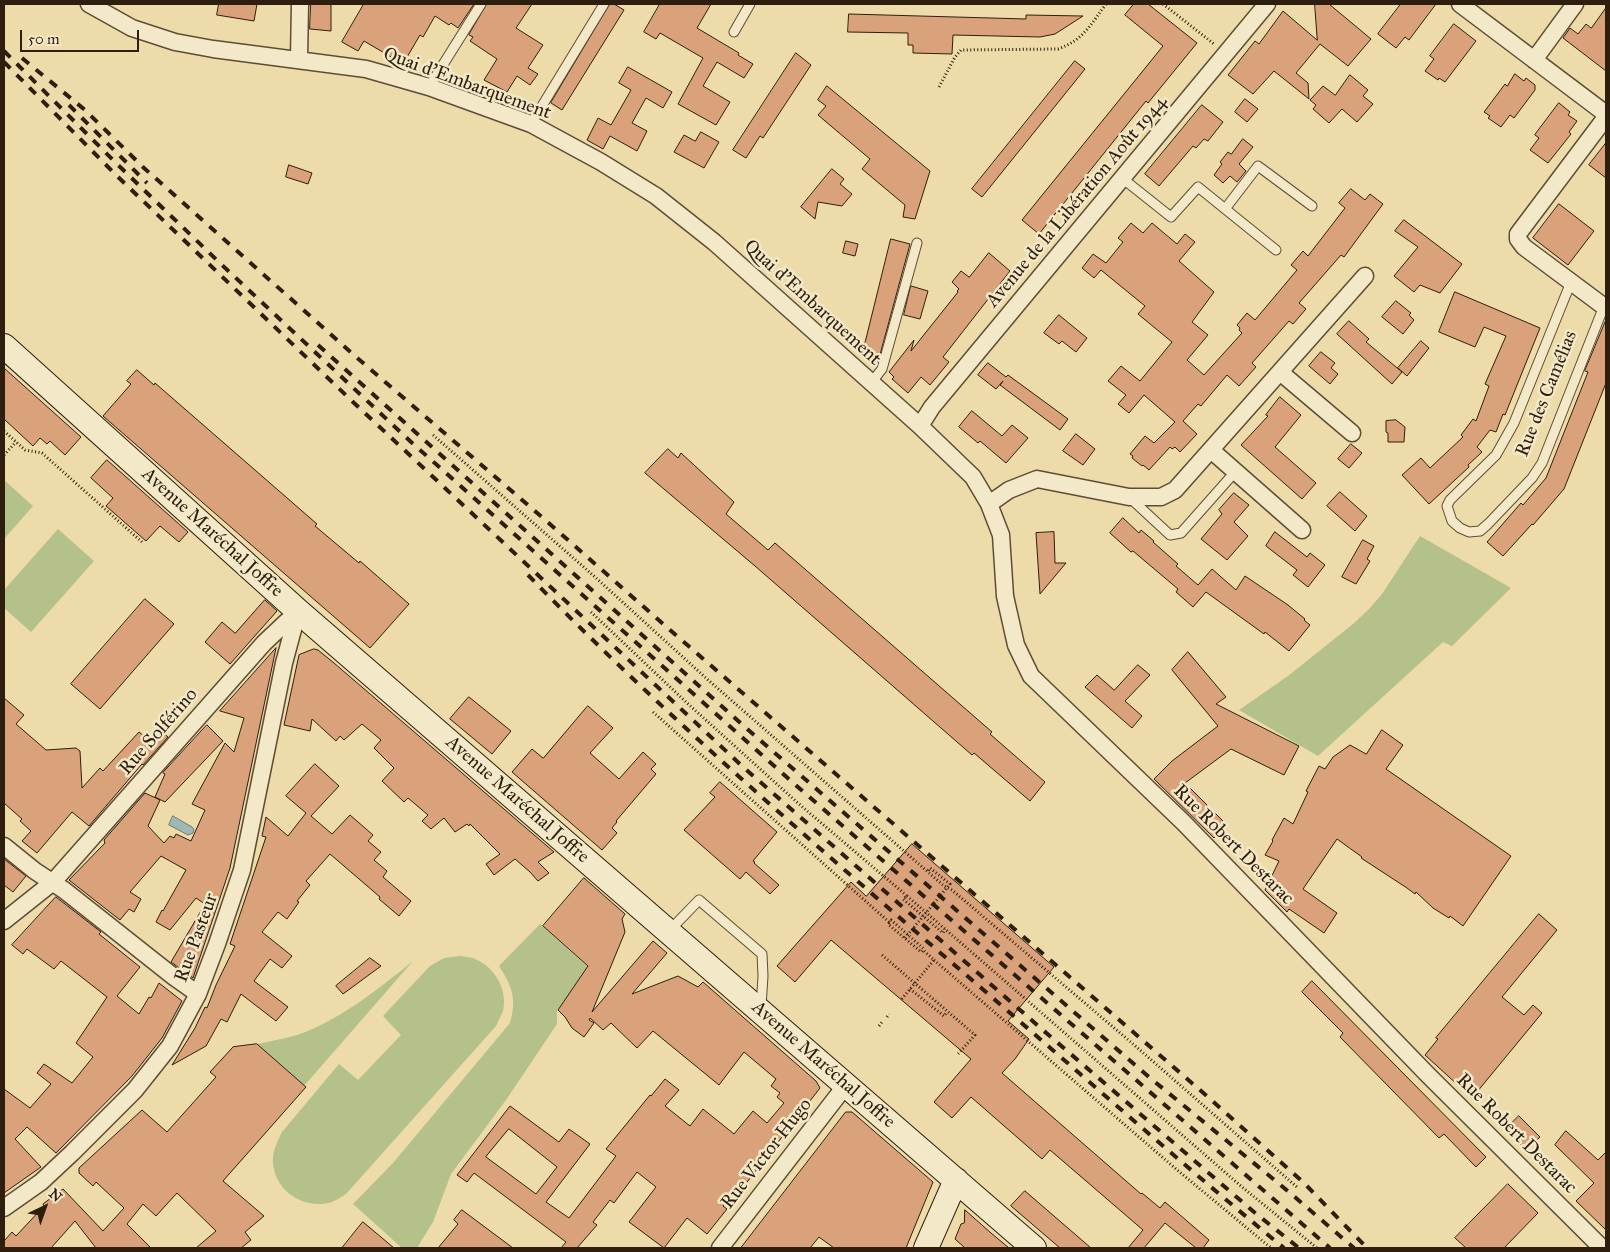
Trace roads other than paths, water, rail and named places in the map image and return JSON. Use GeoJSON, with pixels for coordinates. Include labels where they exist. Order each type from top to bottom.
{"type":"FeatureCollection","features":[{"type":"Feature","properties":{"kind":"main road","name":"Avenue Maréchal Joffre"},"geometry":{"type":"LineString","coordinates":[[4,346],[298,611],[1034,1248]]}},
{"type":"Feature","properties":{"kind":"main road"},"geometry":{"type":"LineString","coordinates":[[926,1248],[956,1180]]}},
{"type":"Feature","properties":{"kind":"street","name":"Quai d'Embarquement"},"geometry":{"type":"LineString","coordinates":[[89,4],[132,28],[175,42],[213,49],[366,69],[428,87],[531,124],[601,162],[656,196],[714,242],[920,426]]}},
{"type":"Feature","properties":{"kind":"street"},"geometry":{"type":"LineString","coordinates":[[299,60],[300,4]]}},
{"type":"Feature","properties":{"kind":"street","name":"Avenue de la Libération Août 1944"},"geometry":{"type":"LineString","coordinates":[[920,426],[932,407],[1266,4]]}},
{"type":"Feature","properties":{"kind":"street"},"geometry":{"type":"LineString","coordinates":[[1460,4],[1606,115]]}},
{"type":"Feature","properties":{"kind":"street"},"geometry":{"type":"LineString","coordinates":[[1534,60],[1575,4]]}},
{"type":"Feature","properties":{"kind":"street","name":"Rue des Camélias"},"geometry":{"type":"LineString","coordinates":[[1605,307],[1524,247],[1518,239],[1518,234],[1606,115]]}},
{"type":"Feature","properties":{"kind":"street"},"geometry":{"type":"LineString","coordinates":[[989,504],[1009,490],[1037,479],[1128,497],[1161,497],[1175,490],[1365,276]]}},
{"type":"Feature","properties":{"kind":"street"},"geometry":{"type":"LineString","coordinates":[[1280,372],[1352,433]]}},
{"type":"Feature","properties":{"kind":"street","name":"Rue Robert Destarac"},"geometry":{"type":"LineString","coordinates":[[920,426],[973,477],[989,504],[1001,535],[1005,596],[1016,645],[1031,676],[1184,823],[1428,1075],[1602,1248]]}},
{"type":"Feature","properties":{"kind":"street"},"geometry":{"type":"LineString","coordinates":[[1211,450],[1302,530]]}},
{"type":"Feature","properties":{"kind":"street","name":"Rue Solférino"},"geometry":{"type":"LineString","coordinates":[[4,921],[53,882],[264,643],[298,611]]}},
{"type":"Feature","properties":{"kind":"street","name":"Rue Pasteur"},"geometry":{"type":"LineString","coordinates":[[4,1208],[40,1182],[135,1090],[170,1046],[198,994],[218,944],[242,870],[284,663],[298,611]]}},
{"type":"Feature","properties":{"kind":"street"},"geometry":{"type":"LineString","coordinates":[[4,846],[198,994]]}},
{"type":"Feature","properties":{"kind":"street","name":"Rue Victor Hugo"},"geometry":{"type":"LineString","coordinates":[[720,1248],[846,1085]]}},
{"type":"Feature","properties":{"kind":"lane"},"geometry":{"type":"LineString","coordinates":[[428,87],[481,4]]}},
{"type":"Feature","properties":{"kind":"lane"},"geometry":{"type":"LineString","coordinates":[[531,124],[604,4]]}},
{"type":"Feature","properties":{"kind":"lane"},"geometry":{"type":"LineString","coordinates":[[734,32],[750,4]]}},
{"type":"Feature","properties":{"kind":"lane"},"geometry":{"type":"LineString","coordinates":[[1225,209],[1258,166],[1312,206]]}},
{"type":"Feature","properties":{"kind":"lane"},"geometry":{"type":"LineString","coordinates":[[1122,178],[1171,217],[1198,187],[1276,250]]}},
{"type":"Feature","properties":{"kind":"lane"},"geometry":{"type":"LineString","coordinates":[[872,383],[882,369],[917,243]]}},
{"type":"Feature","properties":{"kind":"lane","name":"Rue des Camélias"},"geometry":{"type":"LineString","coordinates":[[1571,282],[1514,424],[1496,455],[1450,500],[1447,506],[1452,521],[1460,528],[1469,532],[1480,531],[1532,478],[1542,463],[1605,307]]}},
{"type":"Feature","properties":{"kind":"lane"},"geometry":{"type":"LineString","coordinates":[[1128,497],[1170,535],[1181,533],[1235,472]]}},
{"type":"Feature","properties":{"kind":"lane"},"geometry":{"type":"LineString","coordinates":[[669,931],[699,900],[762,954],[763,976],[760,1010]]}},
{"type":"Feature","properties":{"kind":"water"},"geometry":{"type":"Polygon","coordinates":[[[173,816],[192,827],[194,829],[193,833],[188,835],[169,825],[173,816]]]}},
{"type":"Feature","properties":{"kind":"railway"},"geometry":{"type":"LineString","coordinates":[[4,51],[222,265],[410,441],[799,788],[1330,1248]]}},
{"type":"Feature","properties":{"kind":"railway"},"geometry":{"type":"LineString","coordinates":[[22,58],[85,110],[144,168],[355,356],[1208,1097],[1303,1182],[1367,1248]]}},
{"type":"Feature","properties":{"kind":"railway"},"geometry":{"type":"LineString","coordinates":[[4,62],[117,176],[353,402],[742,766],[1044,1031],[1254,1212],[1299,1248]]}},
{"type":"Feature","properties":{"kind":"railway"},"geometry":{"type":"LineString","coordinates":[[69,105],[147,183]]}},
{"type":"Feature","properties":{"kind":"railway"},"geometry":{"type":"LineString","coordinates":[[318,345],[746,728],[1149,1077],[1354,1248]]}},
{"type":"Feature","properties":{"kind":"railway"},"geometry":{"type":"LineString","coordinates":[[528,575],[627,673],[728,767],[1153,1137],[1284,1248]]}}]}
